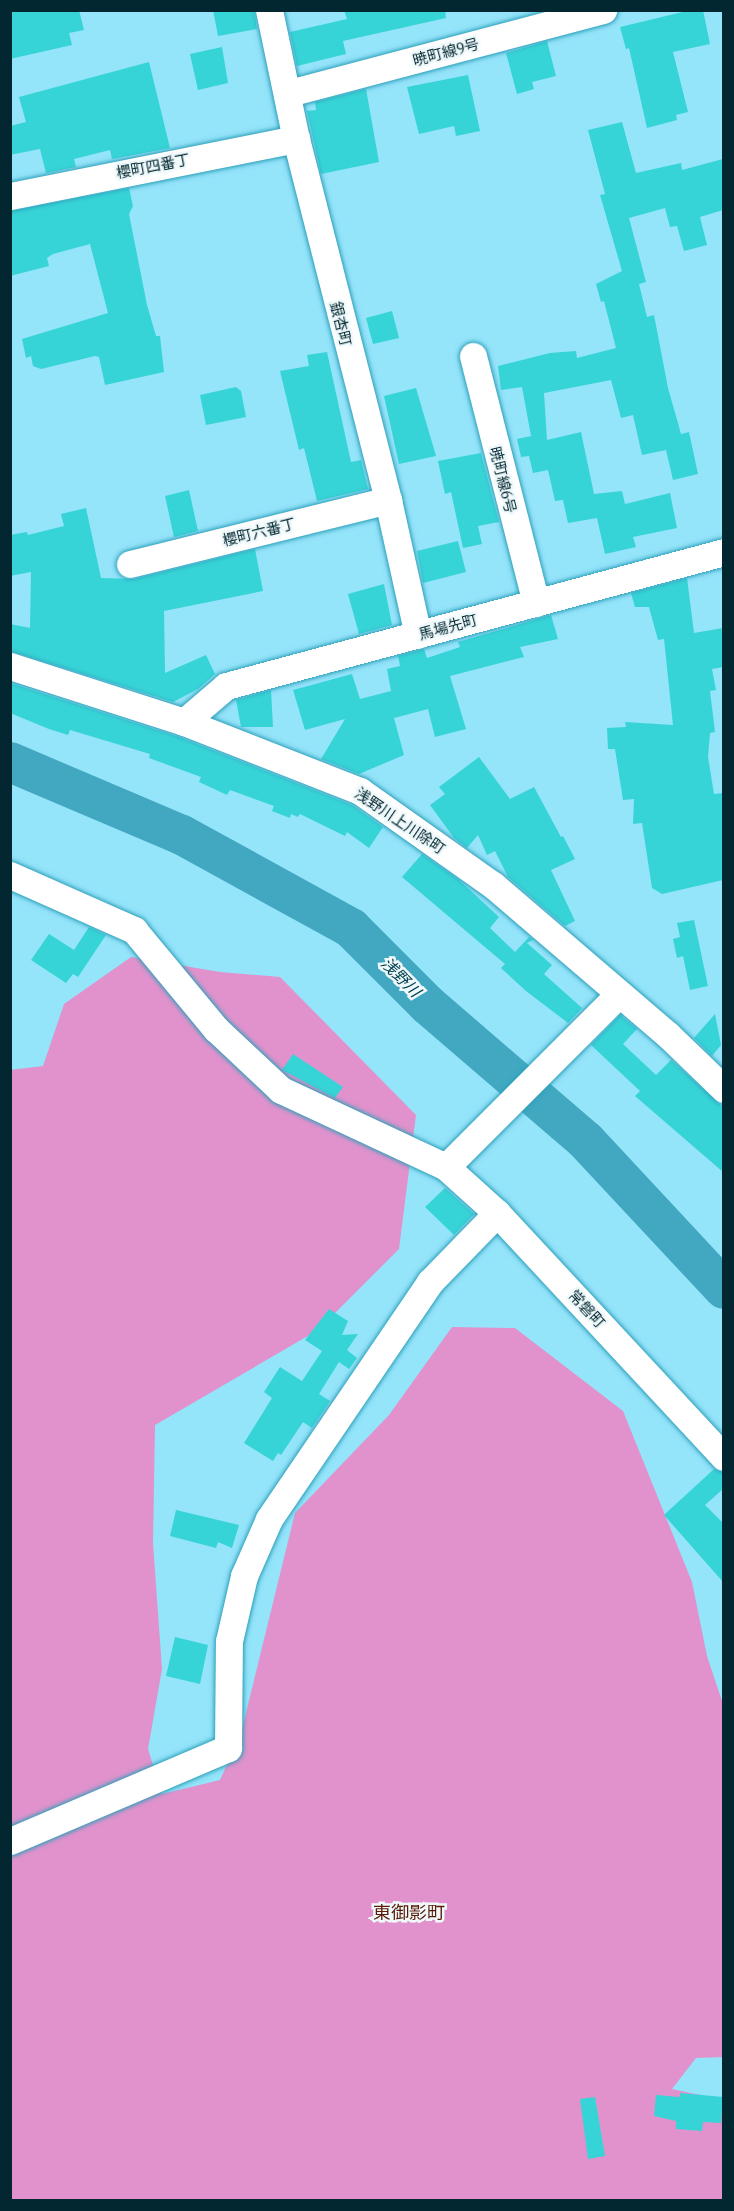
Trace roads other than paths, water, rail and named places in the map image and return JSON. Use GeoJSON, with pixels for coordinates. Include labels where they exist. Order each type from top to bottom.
{"type":"FeatureCollection","features":[{"type":"Feature","properties":{"kind":"street","name":"銀杏町"},"geometry":{"type":"LineString","coordinates":[[269,10],[289,93],[296,139],[388,500],[418,635]]}},
{"type":"Feature","properties":{"kind":"street","name":"暁町線9号"},"geometry":{"type":"LineString","coordinates":[[289,93],[603,10]]}},
{"type":"Feature","properties":{"kind":"street","name":"櫻町四番丁"},"geometry":{"type":"LineString","coordinates":[[10,196],[296,139]]}},
{"type":"Feature","properties":{"kind":"street","name":"暁町線6号"},"geometry":{"type":"LineString","coordinates":[[473,356],[536,603]]}},
{"type":"Feature","properties":{"kind":"street","name":"櫻町六番丁"},"geometry":{"type":"LineString","coordinates":[[130,564],[388,500]]}},
{"type":"Feature","properties":{"kind":"street","name":"馬場先町"},"geometry":{"type":"LineString","coordinates":[[184,722],[226,686],[723,552]]}},
{"type":"Feature","properties":{"kind":"street","name":"浅野川上川除町"},"geometry":{"type":"LineString","coordinates":[[10,666],[184,722],[360,791],[493,885],[720,1079]]}},
{"type":"Feature","properties":{"kind":"street","name":"常磐町"},"geometry":{"type":"LineString","coordinates":[[10,875],[134,930],[216,1029],[281,1090],[446,1167],[497,1213],[723,1457]]}},
{"type":"Feature","properties":{"kind":"street"},"geometry":{"type":"LineString","coordinates":[[446,1167],[572,1037],[619,994]]}},
{"type":"Feature","properties":{"kind":"street"},"geometry":{"type":"LineString","coordinates":[[10,1841],[228,1748],[229,1641],[244,1576],[269,1519],[430,1282],[497,1213]]}},
{"type":"Feature","properties":{"kind":"waterway","name":"浅野川"},"geometry":{"type":"LineString","coordinates":[[10,762],[182,835],[351,928],[428,1005],[586,1141],[724,1289]]}},
{"type":"Feature","properties":{"kind":"district","name":"東御影町"},"geometry":{"type":"Point","coordinates":[409,1912]}}]}
